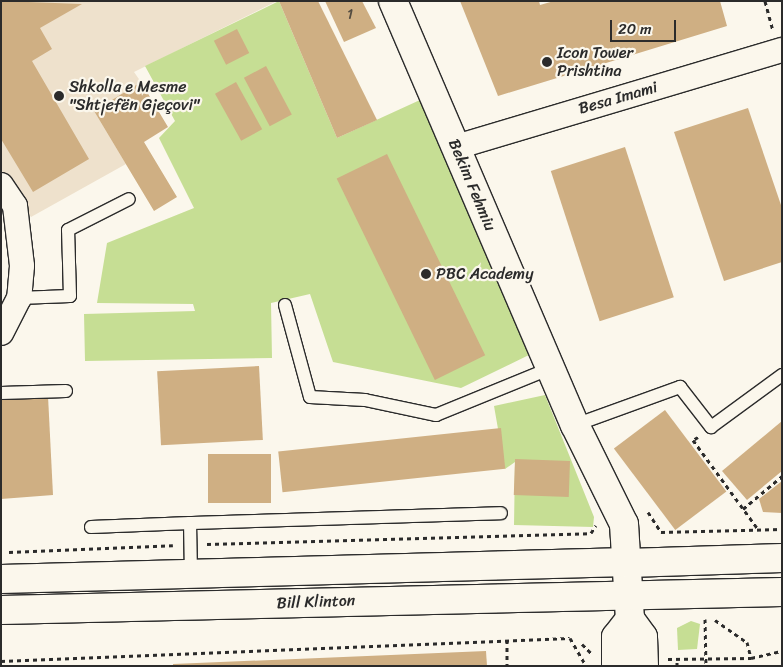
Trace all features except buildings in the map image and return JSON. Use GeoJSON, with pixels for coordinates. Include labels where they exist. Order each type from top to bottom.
{"type":"FeatureCollection","features":[{"type":"Feature","properties":{"kind":"main road","name":"Bekim Fehmiu"},"geometry":{"type":"LineString","coordinates":[[393,1],[575,425],[624,524],[628,562]]}},
{"type":"Feature","properties":{"kind":"main road","name":"Bill Klinton"},"geometry":{"type":"LineString","coordinates":[[1,579],[782,558]]}},
{"type":"Feature","properties":{"kind":"main road"},"geometry":{"type":"LineString","coordinates":[[628,562],[630,607],[643,637],[644,666]]}},
{"type":"Feature","properties":{"kind":"main road","name":"Bill Klinton"},"geometry":{"type":"LineString","coordinates":[[1,610],[630,607],[782,592]]}},
{"type":"Feature","properties":{"kind":"main road"},"geometry":{"type":"LineString","coordinates":[[616,666],[616,637],[630,607]]}},
{"type":"Feature","properties":{"kind":"street","name":"Besa Imami"},"geometry":{"type":"LineString","coordinates":[[456,148],[782,50]]}},
{"type":"Feature","properties":{"kind":"street"},"geometry":{"type":"LineString","coordinates":[[1,185],[15,206],[21,232],[19,298],[1,333]]}},
{"type":"Feature","properties":{"kind":"lane"},"geometry":{"type":"LineString","coordinates":[[19,298],[70,296],[68,230],[128,199]]}},
{"type":"Feature","properties":{"kind":"lane"},"geometry":{"type":"LineString","coordinates":[[285,305],[310,397],[365,400],[436,415],[551,368]]}},
{"type":"Feature","properties":{"kind":"lane"},"geometry":{"type":"LineString","coordinates":[[575,425],[680,387],[711,427],[782,375]]}},
{"type":"Feature","properties":{"kind":"lane"},"geometry":{"type":"LineString","coordinates":[[1,393],[66,391]]}},
{"type":"Feature","properties":{"kind":"lane"},"geometry":{"type":"LineString","coordinates":[[91,526],[501,513]]}},
{"type":"Feature","properties":{"kind":"lane"},"geometry":{"type":"LineString","coordinates":[[190,523],[191,574]]}},
{"type":"Feature","properties":{"kind":"path"},"geometry":{"type":"LineString","coordinates":[[711,427],[693,440],[758,530]]}},
{"type":"Feature","properties":{"kind":"path"},"geometry":{"type":"LineString","coordinates":[[743,509],[782,476]]}},
{"type":"Feature","properties":{"kind":"path"},"geometry":{"type":"LineString","coordinates":[[1,552],[190,544],[591,533],[597,524]]}},
{"type":"Feature","properties":{"kind":"path"},"geometry":{"type":"LineString","coordinates":[[661,532],[782,529]]}},
{"type":"Feature","properties":{"kind":"path"},"geometry":{"type":"LineString","coordinates":[[698,618],[705,618],[734,629],[747,642],[751,658]]}},
{"type":"Feature","properties":{"kind":"path"},"geometry":{"type":"LineString","coordinates":[[705,618],[706,666]]}},
{"type":"Feature","properties":{"kind":"path"},"geometry":{"type":"LineString","coordinates":[[1,661],[570,638],[586,666]]}},
{"type":"Feature","properties":{"kind":"path"},"geometry":{"type":"LineString","coordinates":[[507,640],[507,666]]}},
{"type":"Feature","properties":{"kind":"path"},"geometry":{"type":"LineString","coordinates":[[677,666],[677,659],[751,658],[782,651]]}},
{"type":"Feature","properties":{"kind":"shaded area","name":"Shkolla e Mesme \"Shtjefën Gjeçovi\""},"geometry":{"type":"Polygon","coordinates":[[[1,1],[277,1],[134,72],[141,82],[94,111],[126,164],[31,217],[1,174],[1,1]]]}},
{"type":"Feature","properties":{"kind":"green space"},"geometry":{"type":"Polygon","coordinates":[[[279,1],[337,138],[420,100],[533,353],[461,388],[333,362],[310,294],[271,303],[272,358],[85,361],[84,314],[195,311],[193,304],[97,303],[107,243],[194,208],[159,138],[175,121],[145,66],[279,1]]]}},
{"type":"Feature","properties":{"kind":"green space"},"geometry":{"type":"Polygon","coordinates":[[[545,395],[594,517],[593,527],[514,525],[515,462],[505,469],[494,406],[545,395]]]}},
{"type":"Feature","properties":{"kind":"green space"},"geometry":{"type":"Polygon","coordinates":[[[691,621],[700,624],[697,649],[678,650],[677,628],[691,621]]]}},
{"type":"Feature","properties":{"kind":"place","name":"Icon Tower Prishtina"},"geometry":{"type":"Point","coordinates":[547,62]}},
{"type":"Feature","properties":{"kind":"place","name":"Shkolla e Mesme \"Shtjefën Gjeçovi\""},"geometry":{"type":"Point","coordinates":[59,96]}},
{"type":"Feature","properties":{"kind":"place","name":"PBC Academy"},"geometry":{"type":"Point","coordinates":[426,274]}}]}
